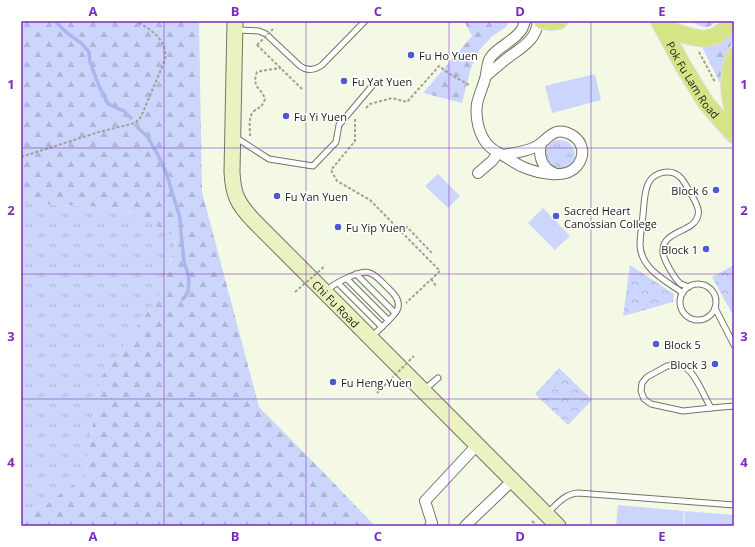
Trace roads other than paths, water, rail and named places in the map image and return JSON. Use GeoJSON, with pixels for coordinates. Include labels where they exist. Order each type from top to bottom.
{"type":"FeatureCollection","features":[{"type":"Feature","properties":{"kind":"main road"},"geometry":{"type":"LineString","coordinates":[[542,21],[559,21]]}},
{"type":"Feature","properties":{"kind":"main road"},"geometry":{"type":"LineString","coordinates":[[660,24],[691,37],[708,38],[717,36],[721,33],[728,26],[730,21]]}},
{"type":"Feature","properties":{"kind":"main road","name":"Pok Fu Lam Road"},"geometry":{"type":"LineString","coordinates":[[660,24],[682,64],[706,102],[734,135]]}},
{"type":"Feature","properties":{"kind":"main road"},"geometry":{"type":"LineString","coordinates":[[734,56],[730,70],[729,88],[734,114]]}},
{"type":"Feature","properties":{"kind":"street"},"geometry":{"type":"LineString","coordinates":[[478,174],[501,154],[529,150],[541,144],[550,135],[556,132],[569,133],[579,142],[582,148],[580,162],[571,171],[565,174],[547,173],[533,170],[514,162],[501,154],[494,151],[483,138],[478,126],[477,105],[486,76],[487,64],[491,57],[517,36],[525,21]]}},
{"type":"Feature","properties":{"kind":"street"},"geometry":{"type":"LineString","coordinates":[[486,76],[527,44],[538,28],[538,21]]}},
{"type":"Feature","properties":{"kind":"street","name":"Chi Fu Road"},"geometry":{"type":"LineString","coordinates":[[235,26],[233,183],[241,206],[324,292],[558,526]]}},
{"type":"Feature","properties":{"kind":"street"},"geometry":{"type":"LineString","coordinates":[[541,144],[541,160],[550,171],[557,174]]}},
{"type":"Feature","properties":{"kind":"street"},"geometry":{"type":"LineString","coordinates":[[433,525],[425,501],[477,445]]}},
{"type":"Feature","properties":{"kind":"street"},"geometry":{"type":"LineString","coordinates":[[465,526],[512,481]]}},
{"type":"Feature","properties":{"kind":"lane","name":"Chi Fu Road"},"geometry":{"type":"LineString","coordinates":[[235,26],[259,30],[266,34],[300,66],[311,70],[322,65],[365,21]]}},
{"type":"Feature","properties":{"kind":"lane"},"geometry":{"type":"LineString","coordinates":[[233,135],[269,159],[313,166],[336,142],[339,125],[372,86]]}},
{"type":"Feature","properties":{"kind":"lane"},"geometry":{"type":"LineString","coordinates":[[683,294],[650,269],[644,262],[641,253],[640,244],[648,183],[654,176],[663,172],[672,172],[680,177],[698,207],[698,215],[695,222],[667,239],[663,246],[663,254],[674,276],[680,284],[689,287]]}},
{"type":"Feature","properties":{"kind":"lane"},"geometry":{"type":"LineString","coordinates":[[324,292],[330,287],[356,274],[368,272],[392,293],[397,299],[398,309],[370,338]]}},
{"type":"Feature","properties":{"kind":"lane"},"geometry":{"type":"LineString","coordinates":[[356,274],[395,313]]}},
{"type":"Feature","properties":{"kind":"lane"},"geometry":{"type":"LineString","coordinates":[[347,279],[388,320]]}},
{"type":"Feature","properties":{"kind":"lane"},"geometry":{"type":"LineString","coordinates":[[338,283],[382,327]]}},
{"type":"Feature","properties":{"kind":"lane"},"geometry":{"type":"LineString","coordinates":[[695,285],[707,287],[715,296],[716,302],[712,314],[708,318],[702,320],[690,318],[682,310],[680,305],[683,294],[689,287],[695,285]]}},
{"type":"Feature","properties":{"kind":"lane"},"geometry":{"type":"LineString","coordinates":[[715,308],[733,342]]}},
{"type":"Feature","properties":{"kind":"lane"},"geometry":{"type":"LineString","coordinates":[[711,408],[692,374],[687,368],[681,365],[667,366],[647,377],[642,384],[641,392],[644,399],[651,404],[683,411],[734,406]]}},
{"type":"Feature","properties":{"kind":"lane"},"geometry":{"type":"LineString","coordinates":[[423,391],[438,378]]}},
{"type":"Feature","properties":{"kind":"lane"},"geometry":{"type":"LineString","coordinates":[[546,515],[565,497],[578,493],[734,505]]}},
{"type":"Feature","properties":{"kind":"waterway"},"geometry":{"type":"LineString","coordinates":[[55,21],[66,32],[81,43],[89,52],[90,62],[108,104],[124,111],[131,118]]}},
{"type":"Feature","properties":{"kind":"waterway"},"geometry":{"type":"LineString","coordinates":[[138,128],[147,136],[159,157],[166,172],[180,218],[184,262],[189,282],[188,292],[183,299]]}},
{"type":"Feature","properties":{"kind":"place","name":"Fu Ho Yuen"},"geometry":{"type":"Point","coordinates":[411,55]}},
{"type":"Feature","properties":{"kind":"place","name":"Fu Yat Yuen"},"geometry":{"type":"Point","coordinates":[344,81]}},
{"type":"Feature","properties":{"kind":"place","name":"Fu Yi Yuen"},"geometry":{"type":"Point","coordinates":[286,116]}},
{"type":"Feature","properties":{"kind":"place","name":"Block 6"},"geometry":{"type":"Point","coordinates":[716,190]}},
{"type":"Feature","properties":{"kind":"place","name":"Fu Yan Yuen"},"geometry":{"type":"Point","coordinates":[277,196]}},
{"type":"Feature","properties":{"kind":"place","name":"Sacred Heart Canossian College"},"geometry":{"type":"Point","coordinates":[556,216]}},
{"type":"Feature","properties":{"kind":"place","name":"Fu Yip Yuen"},"geometry":{"type":"Point","coordinates":[338,227]}},
{"type":"Feature","properties":{"kind":"place","name":"Block 1"},"geometry":{"type":"Point","coordinates":[706,249]}},
{"type":"Feature","properties":{"kind":"place","name":"Block 5"},"geometry":{"type":"Point","coordinates":[656,344]}},
{"type":"Feature","properties":{"kind":"place","name":"Block 3"},"geometry":{"type":"Point","coordinates":[715,364]}},
{"type":"Feature","properties":{"kind":"place","name":"Fu Heng Yuen"},"geometry":{"type":"Point","coordinates":[333,382]}}]}
